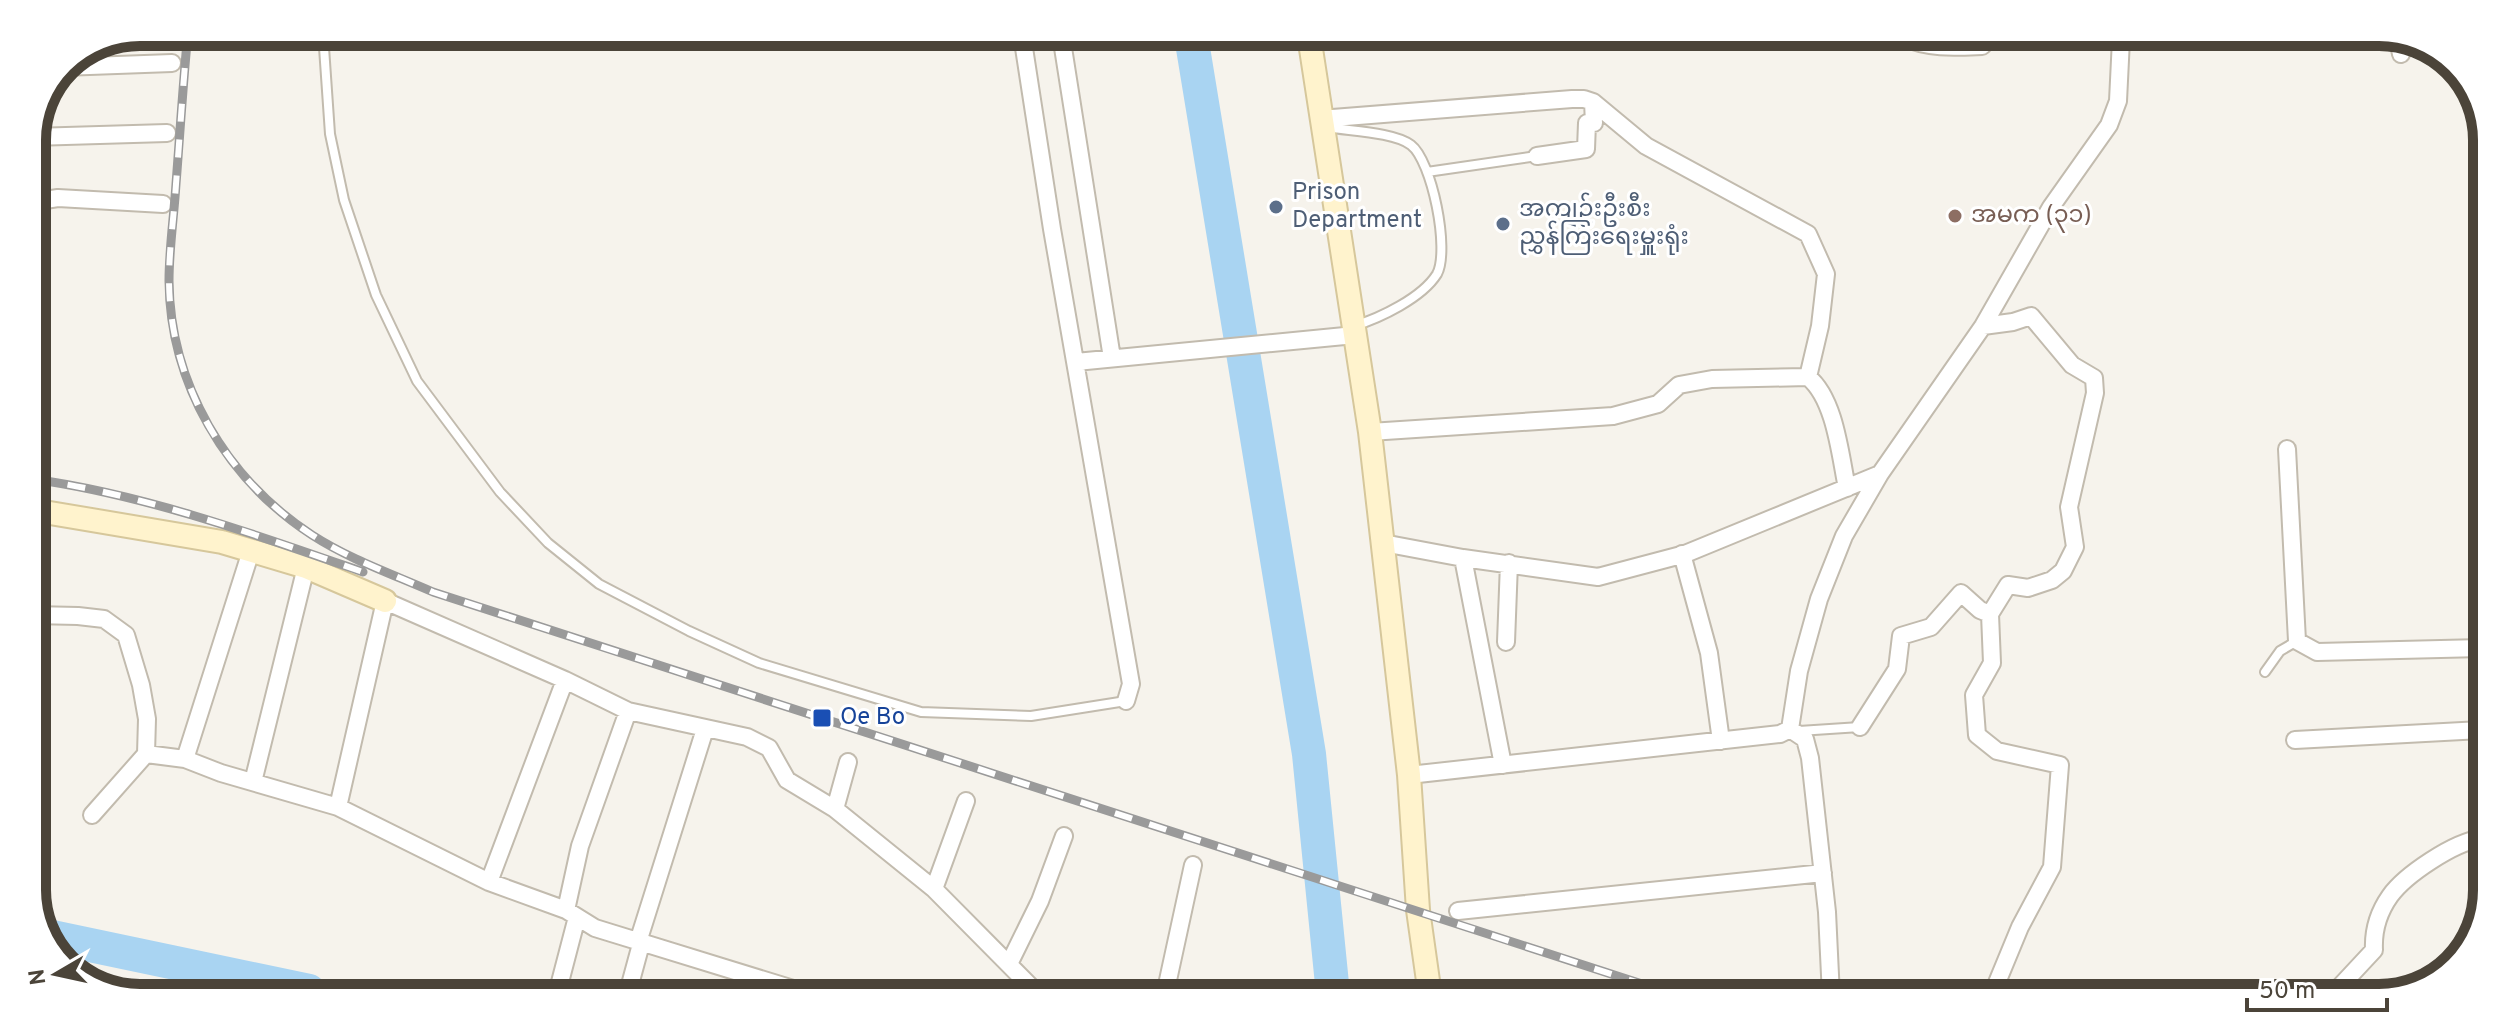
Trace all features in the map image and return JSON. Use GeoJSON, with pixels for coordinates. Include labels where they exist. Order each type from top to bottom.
{"type":"FeatureCollection","features":[{"type":"Feature","properties":{"kind":"street"},"geometry":{"type":"LineString","coordinates":[[1024,46],[1131,684],[1126,701]]}},
{"type":"Feature","properties":{"kind":"street"},"geometry":{"type":"LineString","coordinates":[[1063,46],[1112,358]]}},
{"type":"Feature","properties":{"kind":"street"},"geometry":{"type":"LineString","coordinates":[[1310,46],[1370,432],[1409,775],[1418,910],[1428,984]]}},
{"type":"Feature","properties":{"kind":"street"},"geometry":{"type":"LineString","coordinates":[[1937,46],[1982,46]]}},
{"type":"Feature","properties":{"kind":"street"},"geometry":{"type":"LineString","coordinates":[[1792,730],[1799,671],[1819,599],[1844,536],[1880,474],[1983,326],[2051,207],[2109,125],[2118,101],[2121,46]]}},
{"type":"Feature","properties":{"kind":"street"},"geometry":{"type":"LineString","coordinates":[[82,66],[172,63]]}},
{"type":"Feature","properties":{"kind":"street"},"geometry":{"type":"LineString","coordinates":[[1321,123],[1572,99],[1593,102],[1646,146],[1808,234],[1826,274],[1820,326],[1808,377]]}},
{"type":"Feature","properties":{"kind":"street"},"geometry":{"type":"LineString","coordinates":[[1537,156],[1586,149],[1587,123],[1594,123],[1593,102]]}},
{"type":"Feature","properties":{"kind":"street"},"geometry":{"type":"LineString","coordinates":[[46,137],[167,133]]}},
{"type":"Feature","properties":{"kind":"street"},"geometry":{"type":"LineString","coordinates":[[46,200],[163,204]]}},
{"type":"Feature","properties":{"kind":"street"},"geometry":{"type":"LineString","coordinates":[[1983,326],[2031,316],[2072,365],[2094,378],[2095,393],[2069,507],[2075,547],[2063,571],[2052,580],[2028,588],[2008,585],[1990,614],[1992,663],[1974,695],[1977,735],[1997,751],[2060,765],[2052,867],[2020,927],[1996,984]]}},
{"type":"Feature","properties":{"kind":"street"},"geometry":{"type":"LineString","coordinates":[[1076,362],[1292,342],[1354,330]]}},
{"type":"Feature","properties":{"kind":"street"},"geometry":{"type":"LineString","coordinates":[[1370,432],[1613,416],[1658,404],[1679,385],[1712,379],[1808,377],[1819,386],[1827,406],[1847,488]]}},
{"type":"Feature","properties":{"kind":"street"},"geometry":{"type":"LineString","coordinates":[[2287,449],[2297,641],[2317,652],[2473,648]]}},
{"type":"Feature","properties":{"kind":"street"},"geometry":{"type":"LineString","coordinates":[[1383,543],[1598,577],[1682,554],[1753,528],[1880,474]]}},
{"type":"Feature","properties":{"kind":"street"},"geometry":{"type":"LineString","coordinates":[[46,512],[222,542],[306,567],[565,680],[628,711],[747,737],[769,748],[787,780],[835,809],[934,889],[1028,984]]}},
{"type":"Feature","properties":{"kind":"street"},"geometry":{"type":"LineString","coordinates":[[185,759],[251,551]]}},
{"type":"Feature","properties":{"kind":"street"},"geometry":{"type":"LineString","coordinates":[[1682,554],[1709,653],[1721,741]]}},
{"type":"Feature","properties":{"kind":"street"},"geometry":{"type":"LineString","coordinates":[[1463,558],[1503,765]]}},
{"type":"Feature","properties":{"kind":"street"},"geometry":{"type":"LineString","coordinates":[[1506,642],[1509,563]]}},
{"type":"Feature","properties":{"kind":"street"},"geometry":{"type":"LineString","coordinates":[[253,782],[306,567]]}},
{"type":"Feature","properties":{"kind":"street"},"geometry":{"type":"LineString","coordinates":[[1860,727],[1897,669],[1901,636],[1931,627],[1961,593],[1980,610],[1990,614]]}},
{"type":"Feature","properties":{"kind":"street"},"geometry":{"type":"LineString","coordinates":[[338,807],[385,601]]}},
{"type":"Feature","properties":{"kind":"street"},"geometry":{"type":"LineString","coordinates":[[46,615],[104,619],[126,635],[141,685],[147,719],[146,754],[92,815]]}},
{"type":"Feature","properties":{"kind":"street"},"geometry":{"type":"LineString","coordinates":[[489,882],[565,680]]}},
{"type":"Feature","properties":{"kind":"street"},"geometry":{"type":"LineString","coordinates":[[559,984],[580,846],[628,711]]}},
{"type":"Feature","properties":{"kind":"street"},"geometry":{"type":"LineString","coordinates":[[630,984],[705,729]]}},
{"type":"Feature","properties":{"kind":"street"},"geometry":{"type":"LineString","coordinates":[[1409,775],[1721,741],[1792,730]]}},
{"type":"Feature","properties":{"kind":"street"},"geometry":{"type":"LineString","coordinates":[[1792,730],[1807,744],[1823,873],[1830,984]]}},
{"type":"Feature","properties":{"kind":"street"},"geometry":{"type":"LineString","coordinates":[[2295,740],[2473,730]]}},
{"type":"Feature","properties":{"kind":"street"},"geometry":{"type":"LineString","coordinates":[[146,754],[185,759],[338,807],[489,882],[572,913],[595,928],[776,984]]}},
{"type":"Feature","properties":{"kind":"street"},"geometry":{"type":"LineString","coordinates":[[835,809],[848,762]]}},
{"type":"Feature","properties":{"kind":"street"},"geometry":{"type":"LineString","coordinates":[[934,889],[966,801]]}},
{"type":"Feature","properties":{"kind":"street"},"geometry":{"type":"LineString","coordinates":[[1009,964],[1040,901],[1064,836]]}},
{"type":"Feature","properties":{"kind":"street"},"geometry":{"type":"LineString","coordinates":[[2342,984],[2374,950],[2373,933],[2379,915],[2398,886],[2442,854],[2473,842]]}},
{"type":"Feature","properties":{"kind":"street"},"geometry":{"type":"LineString","coordinates":[[1167,984],[1193,865]]}},
{"type":"Feature","properties":{"kind":"street"},"geometry":{"type":"LineString","coordinates":[[1458,911],[1823,873]]}},
{"type":"Feature","properties":{"kind":"lane"},"geometry":{"type":"LineString","coordinates":[[324,46],[330,134],[344,200],[376,295],[417,381],[500,492],[548,543],[599,584],[759,663],[921,712],[1031,716],[1126,701]]}},
{"type":"Feature","properties":{"kind":"lane"},"geometry":{"type":"LineString","coordinates":[[1321,123],[1408,143],[1420,153],[1434,191],[1442,249],[1437,273],[1420,291],[1395,309],[1354,330]]}},
{"type":"Feature","properties":{"kind":"lane"},"geometry":{"type":"LineString","coordinates":[[1427,172],[1537,156]]}},
{"type":"Feature","properties":{"kind":"lane"},"geometry":{"type":"LineString","coordinates":[[2265,672],[2280,651],[2297,641]]}},
{"type":"Feature","properties":{"kind":"lane"},"geometry":{"type":"LineString","coordinates":[[1792,730],[1860,727]]}},
{"type":"Feature","properties":{"kind":"waterway"},"geometry":{"type":"LineString","coordinates":[[1193,46],[1309,754],[1332,984]]}},
{"type":"Feature","properties":{"kind":"waterway"},"geometry":{"type":"LineString","coordinates":[[96,946],[276,984]]}},
{"type":"Feature","properties":{"kind":"railway"},"geometry":{"type":"LineString","coordinates":[[187,46],[169,269],[172,319],[180,356],[192,392],[229,457],[281,512],[312,535],[356,559],[433,592],[1642,984]]}},
{"type":"Feature","properties":{"kind":"railway"},"geometry":{"type":"LineString","coordinates":[[46,481],[158,505],[363,572]]}},
{"type":"Feature","properties":{"kind":"place","name":"Prison Department"},"geometry":{"type":"Point","coordinates":[1276,207]}},
{"type":"Feature","properties":{"kind":"place","name":"အမက (၃၁)"},"geometry":{"type":"Point","coordinates":[1955,216]}},
{"type":"Feature","properties":{"kind":"place","name":"အကျဉ်းဦးစီး ညွှန်ကြးရေးမှူးရုံး"},"geometry":{"type":"Point","coordinates":[1503,224]}},
{"type":"Feature","properties":{"kind":"place","name":"Oe Bo"},"geometry":{"type":"Point","coordinates":[822,718]}}]}
